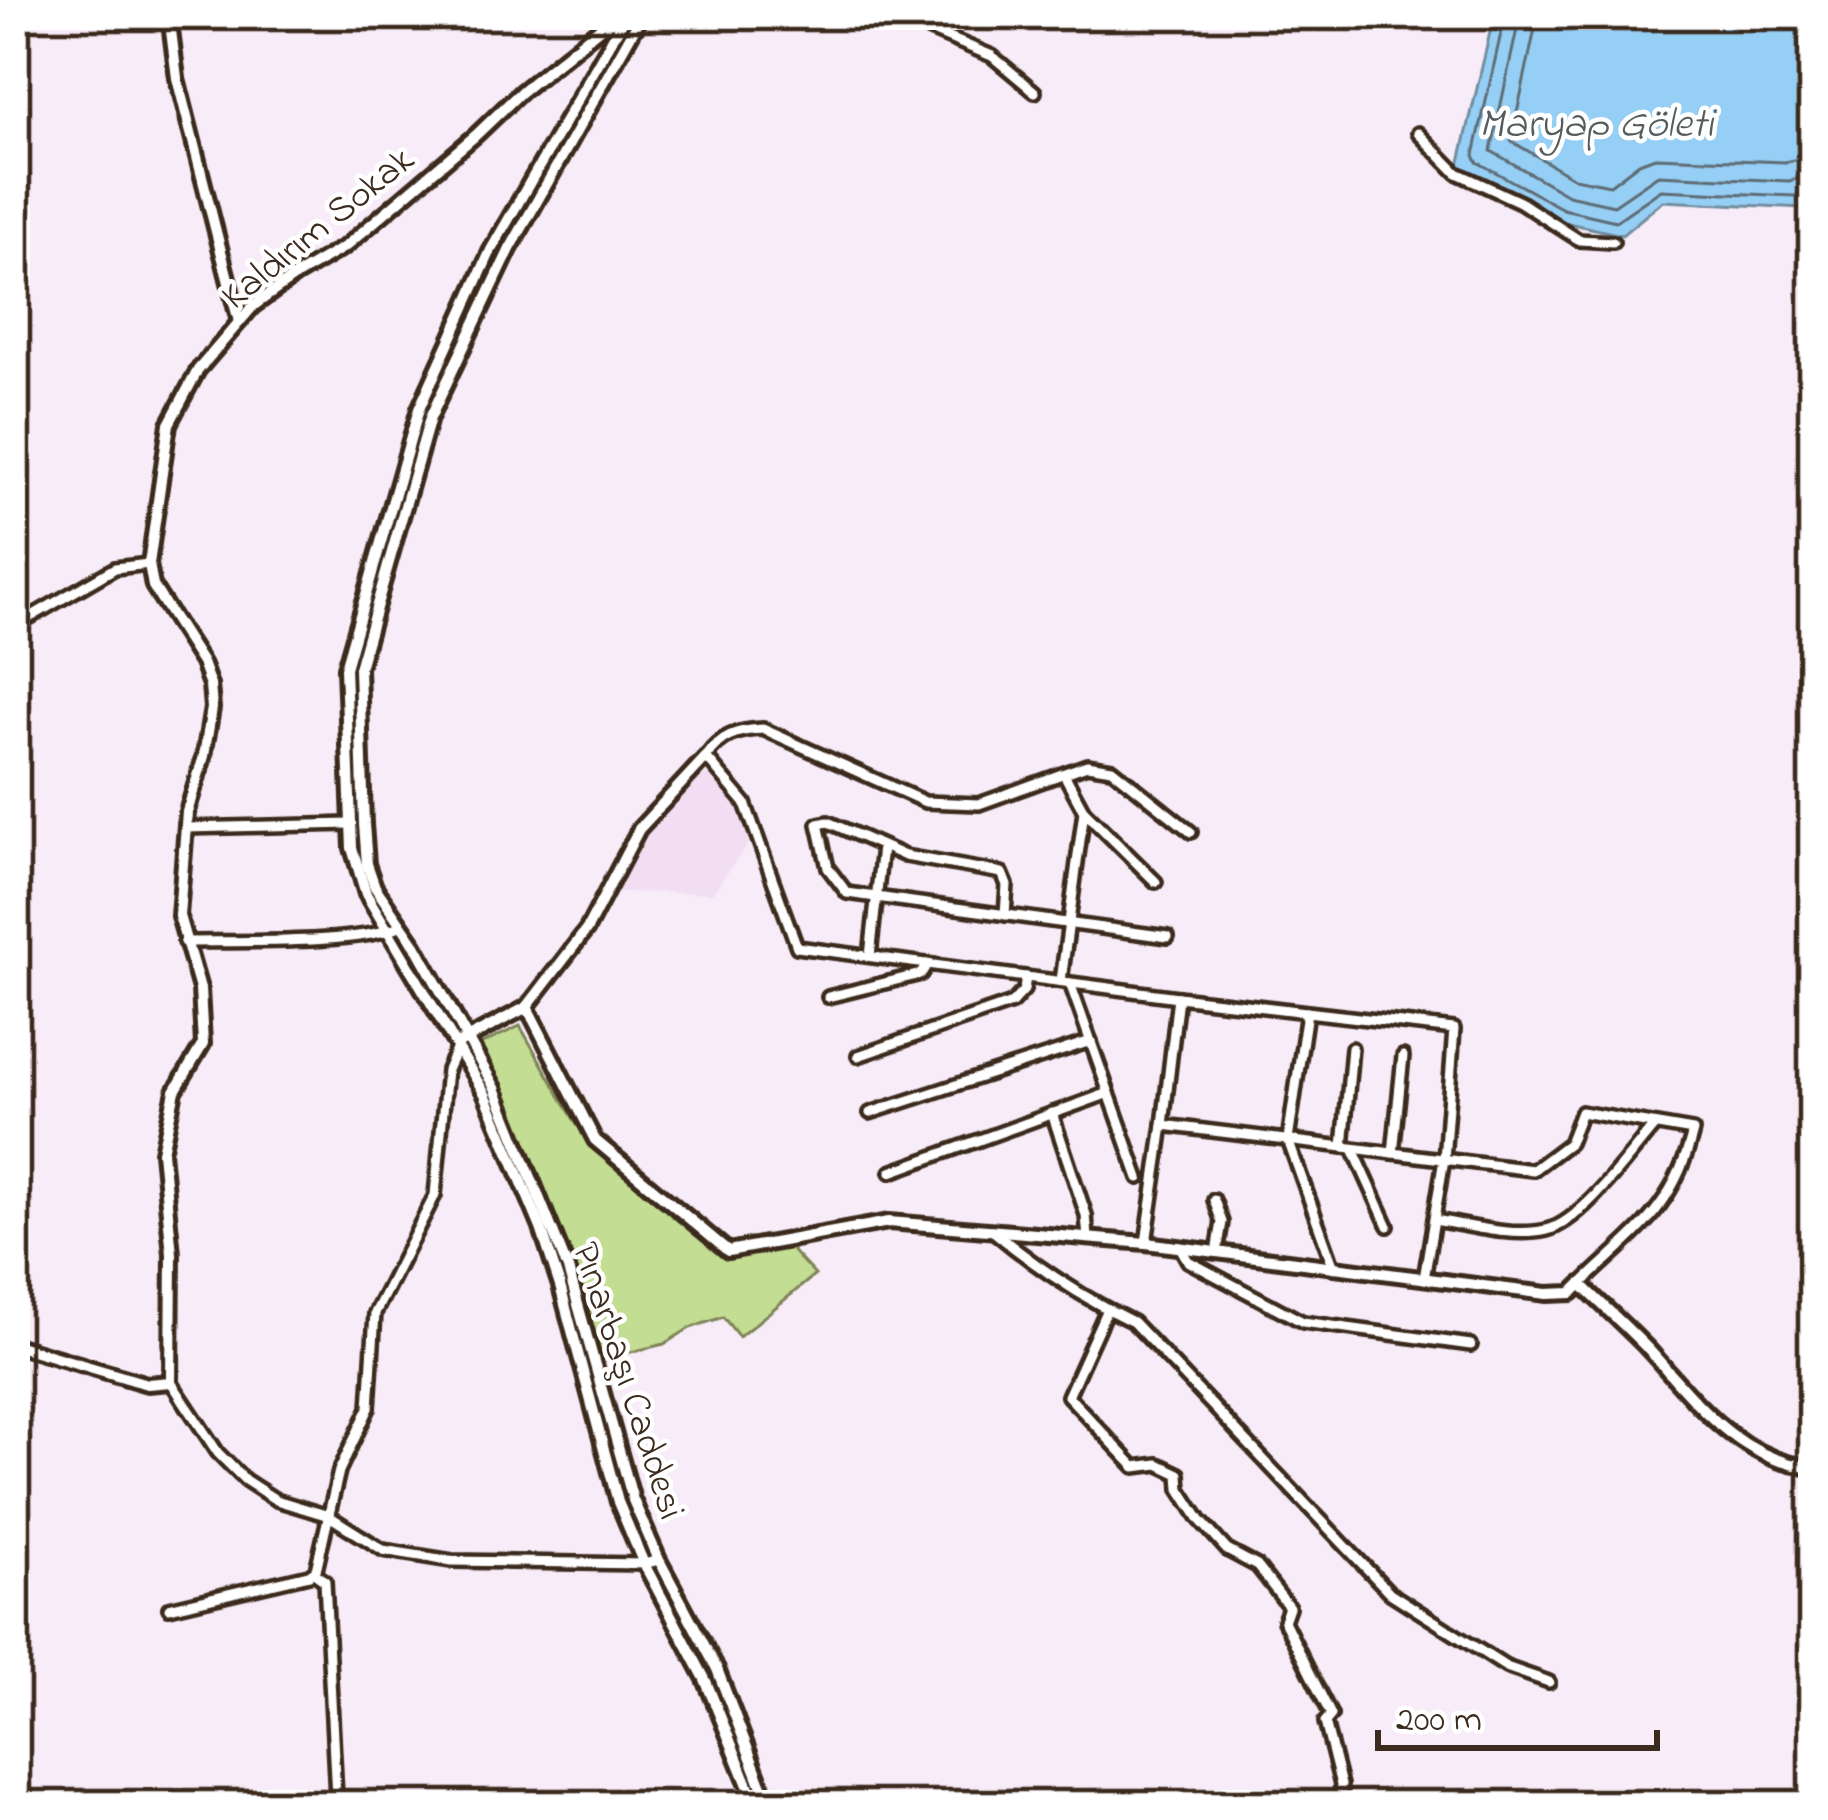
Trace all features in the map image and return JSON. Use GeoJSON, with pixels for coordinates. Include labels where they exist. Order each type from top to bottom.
{"type":"FeatureCollection","features":[{"type":"Feature","properties":{"kind":"street"},"geometry":{"type":"LineString","coordinates":[[169,15],[177,78],[238,322]]}},
{"type":"Feature","properties":{"kind":"street"},"geometry":{"type":"LineString","coordinates":[[625,15],[491,250],[419,409],[345,668],[350,824],[357,874],[463,1041],[541,1228],[612,1481],[644,1564],[705,1679],[756,1805]]}},
{"type":"Feature","properties":{"kind":"street","name":"Kaldırım Sokak"},"geometry":{"type":"LineString","coordinates":[[148,564],[166,435],[174,411],[199,370],[238,322],[273,290],[374,224],[522,91],[601,27],[625,15]]}},
{"type":"Feature","properties":{"kind":"street"},"geometry":{"type":"LineString","coordinates":[[395,928],[367,864],[359,668],[430,418],[510,249],[642,15]]}},
{"type":"Feature","properties":{"kind":"street"},"geometry":{"type":"LineString","coordinates":[[910,15],[930,30],[992,56],[1036,92]]}},
{"type":"Feature","properties":{"kind":"street"},"geometry":{"type":"LineString","coordinates":[[1418,133],[1457,173],[1520,202],[1579,240],[1612,242]]}},
{"type":"Feature","properties":{"kind":"street"},"geometry":{"type":"LineString","coordinates":[[15,626],[115,568],[148,564],[153,586],[202,663],[212,696],[207,742],[189,803],[179,916],[200,989],[203,1044],[175,1091],[162,1152],[172,1254],[171,1382],[228,1465],[276,1500],[329,1516],[369,1544],[423,1559],[644,1564],[658,1560]]}},
{"type":"Feature","properties":{"kind":"street"},"geometry":{"type":"LineString","coordinates":[[314,1573],[339,1471],[371,1401],[375,1312],[435,1195],[447,1070],[463,1041],[527,1007],[586,929],[639,829],[717,740],[742,729],[763,729],[925,802],[951,805],[979,804],[1087,765],[1112,769],[1190,832]]}},
{"type":"Feature","properties":{"kind":"street"},"geometry":{"type":"LineString","coordinates":[[706,757],[745,803],[797,947],[1454,1029],[1444,1160],[1424,1279]]}},
{"type":"Feature","properties":{"kind":"street"},"geometry":{"type":"LineString","coordinates":[[1064,774],[1084,811],[1156,881]]}},
{"type":"Feature","properties":{"kind":"street"},"geometry":{"type":"LineString","coordinates":[[1084,811],[1066,982],[1139,1178]]}},
{"type":"Feature","properties":{"kind":"street"},"geometry":{"type":"LineString","coordinates":[[1005,915],[1007,885],[1001,873],[905,856],[827,822],[818,824],[828,868],[847,893],[1168,938]]}},
{"type":"Feature","properties":{"kind":"street"},"geometry":{"type":"LineString","coordinates":[[186,828],[350,824]]}},
{"type":"Feature","properties":{"kind":"street"},"geometry":{"type":"LineString","coordinates":[[870,956],[882,847]]}},
{"type":"Feature","properties":{"kind":"street"},"geometry":{"type":"LineString","coordinates":[[184,942],[313,939],[395,928]]}},
{"type":"Feature","properties":{"kind":"street"},"geometry":{"type":"LineString","coordinates":[[828,998],[921,974],[928,964]]}},
{"type":"Feature","properties":{"kind":"street"},"geometry":{"type":"LineString","coordinates":[[858,1056],[1012,1004],[1024,990],[1026,977]]}},
{"type":"Feature","properties":{"kind":"street"},"geometry":{"type":"LineString","coordinates":[[1147,1243],[1178,997]]}},
{"type":"Feature","properties":{"kind":"street"},"geometry":{"type":"LineString","coordinates":[[527,1007],[595,1140],[728,1251],[890,1222],[1147,1243],[1547,1294],[1572,1293],[1659,1210],[1683,1173],[1693,1131],[1581,1112],[1569,1143],[1533,1170],[1163,1125]]}},
{"type":"Feature","properties":{"kind":"street"},"geometry":{"type":"LineString","coordinates":[[1307,1012],[1288,1140],[1334,1268]]}},
{"type":"Feature","properties":{"kind":"street","name":"Pınarbaşı Caddesi"},"geometry":{"type":"LineString","coordinates":[[463,1041],[495,1088],[568,1270],[633,1500],[658,1560],[717,1670],[769,1805]]}},
{"type":"Feature","properties":{"kind":"street"},"geometry":{"type":"LineString","coordinates":[[870,1113],[1091,1041]]}},
{"type":"Feature","properties":{"kind":"street"},"geometry":{"type":"LineString","coordinates":[[1352,1048],[1348,1148],[1388,1226]]}},
{"type":"Feature","properties":{"kind":"street"},"geometry":{"type":"LineString","coordinates":[[1393,1153],[1403,1056]]}},
{"type":"Feature","properties":{"kind":"street"},"geometry":{"type":"LineString","coordinates":[[891,1172],[1109,1093]]}},
{"type":"Feature","properties":{"kind":"street"},"geometry":{"type":"LineString","coordinates":[[1052,1113],[1086,1215],[1088,1238]]}},
{"type":"Feature","properties":{"kind":"street"},"geometry":{"type":"LineString","coordinates":[[1434,1220],[1503,1230],[1549,1229],[1585,1204],[1655,1125]]}},
{"type":"Feature","properties":{"kind":"street"},"geometry":{"type":"LineString","coordinates":[[1214,1200],[1222,1222],[1217,1252]]}},
{"type":"Feature","properties":{"kind":"street"},"geometry":{"type":"LineString","coordinates":[[992,1230],[1032,1263],[1133,1322],[1390,1593],[1506,1667],[1549,1682]]}},
{"type":"Feature","properties":{"kind":"street"},"geometry":{"type":"LineString","coordinates":[[1180,1247],[1188,1261],[1303,1322],[1471,1345]]}},
{"type":"Feature","properties":{"kind":"street"},"geometry":{"type":"LineString","coordinates":[[1581,1284],[1717,1426],[1786,1462],[1813,1468]]}},
{"type":"Feature","properties":{"kind":"street"},"geometry":{"type":"LineString","coordinates":[[1107,1309],[1068,1396],[1135,1467],[1158,1464],[1179,1474],[1180,1489],[1200,1520],[1227,1550],[1257,1566],[1289,1606],[1284,1621],[1331,1715],[1324,1723],[1341,1785],[1339,1805]]}},
{"type":"Feature","properties":{"kind":"street"},"geometry":{"type":"LineString","coordinates":[[15,1346],[147,1384],[171,1382]]}},
{"type":"Feature","properties":{"kind":"street"},"geometry":{"type":"LineString","coordinates":[[169,1608],[314,1573],[325,1581],[333,1805]]}},
{"type":"Feature","properties":{"kind":"shaded area"},"geometry":{"type":"Polygon","coordinates":[[[711,774],[739,802],[749,833],[747,846],[712,893],[617,892],[643,839],[701,775],[711,774]]]}},
{"type":"Feature","properties":{"kind":"green space"},"geometry":{"type":"Polygon","coordinates":[[[520,1026],[577,1125],[603,1157],[695,1235],[722,1244],[766,1235],[783,1241],[815,1275],[739,1337],[723,1317],[690,1328],[664,1344],[598,1360],[578,1271],[480,1045],[520,1026]]]}},
{"type":"Feature","properties":{"kind":"water","name":"Maryap Göleti"},"geometry":{"type":"Polygon","coordinates":[[[1494,15],[1813,15],[1813,194],[1803,208],[1663,201],[1622,235],[1559,221],[1459,166],[1494,15]]]}}]}
